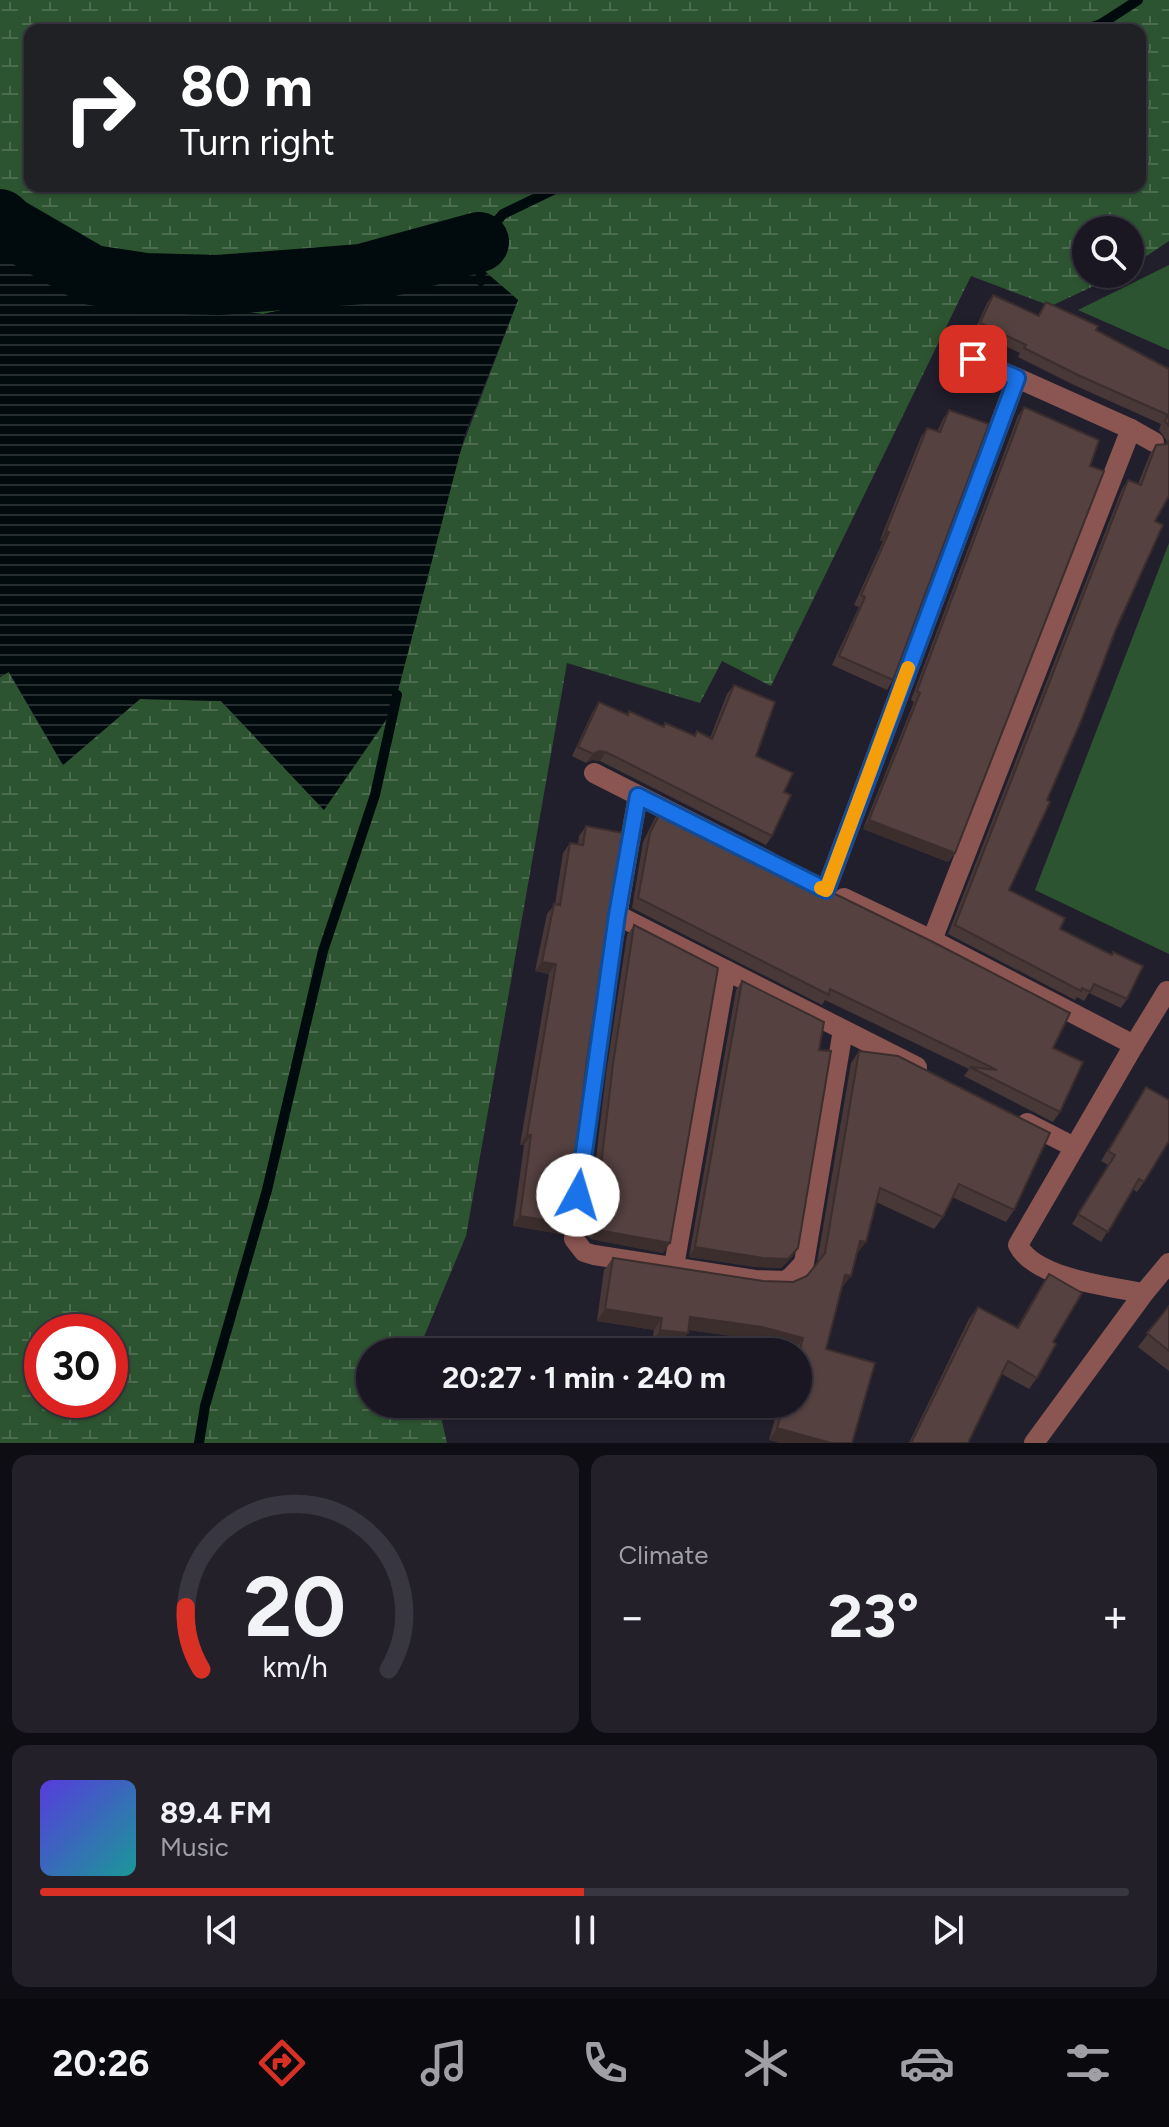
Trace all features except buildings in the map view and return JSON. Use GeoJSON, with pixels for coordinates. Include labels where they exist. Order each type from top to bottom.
{"type":"FeatureCollection","features":[{"type":"Feature","properties":{"kind":"street"},"geometry":{"type":"LineString","coordinates":[[973,359],[1154,442]]}},
{"type":"Feature","properties":{"kind":"street"},"geometry":{"type":"LineString","coordinates":[[1017,378],[819,887],[932,940],[1134,1045]]}},
{"type":"Feature","properties":{"kind":"street"},"geometry":{"type":"LineString","coordinates":[[932,940],[1131,429]]}},
{"type":"Feature","properties":{"kind":"street"},"geometry":{"type":"LineString","coordinates":[[594,773],[786,870]]}},
{"type":"Feature","properties":{"kind":"street"},"geometry":{"type":"LineString","coordinates":[[638,796],[617,915],[580,1174],[574,1239],[584,1252],[755,1280],[785,1281],[797,1272],[804,1263],[843,1030]]}},
{"type":"Feature","properties":{"kind":"street"},"geometry":{"type":"LineString","coordinates":[[617,915],[938,1078]]}},
{"type":"Feature","properties":{"kind":"street"},"geometry":{"type":"LineString","coordinates":[[674,1266],[726,970]]}},
{"type":"Feature","properties":{"kind":"street"},"geometry":{"type":"LineString","coordinates":[[1144,1293],[1091,1283],[1059,1273],[1030,1261],[1019,1247],[1020,1239],[1167,991]]}},
{"type":"Feature","properties":{"kind":"street"},"geometry":{"type":"LineString","coordinates":[[1006,1113],[1074,1147]]}},
{"type":"Feature","properties":{"kind":"street"},"geometry":{"type":"LineString","coordinates":[[1034,1443],[1169,1263]]}},
{"type":"Feature","properties":{"kind":"green space"},"geometry":{"type":"Polygon","coordinates":[[[0,0],[1169,0],[1169,241],[1144,258],[1144,216],[1072,216],[1072,288],[1089,288],[1051,306],[971,276],[771,686],[722,661],[700,703],[567,663],[466,1236],[423,1338],[356,1338],[356,1418],[441,1418],[447,1443],[0,1443],[0,677],[8,671],[63,765],[140,699],[221,701],[324,810],[518,300],[481,268],[263,314],[90,294],[0,208],[0,0]]]}},
{"type":"Feature","properties":{"kind":"green space"},"geometry":{"type":"Polygon","coordinates":[[[1169,265],[1169,350],[1078,310],[1122,288],[1144,288],[1144,277],[1169,265]]]}},
{"type":"Feature","properties":{"kind":"green space"},"geometry":{"type":"Polygon","coordinates":[[[1169,543],[1169,954],[1035,890],[1169,543]]]}},
{"type":"Feature","properties":{"kind":"shaded area"},"geometry":{"type":"Polygon","coordinates":[[[0,208],[90,294],[263,314],[481,268],[518,300],[465,434],[393,710],[324,810],[221,701],[140,699],[63,765],[9,672],[0,677],[0,208]]]}},
{"type":"Feature","properties":{"kind":"waterway"},"geometry":{"type":"LineString","coordinates":[[1101,24],[1138,0]]}},
{"type":"Feature","properties":{"kind":"waterway"},"geometry":{"type":"LineString","coordinates":[[481,281],[479,242],[503,214],[549,192]]}},
{"type":"Feature","properties":{"kind":"waterway"},"geometry":{"type":"LineString","coordinates":[[0,219],[92,275],[145,283],[218,285],[362,274],[479,242]]}},
{"type":"Feature","properties":{"kind":"waterway"},"geometry":{"type":"LineString","coordinates":[[199,1443],[205,1406],[267,1190],[323,951],[375,795],[397,695]]}},
{"type":"Feature","properties":{"kind":"slow traffic"},"geometry":{"type":"LineString","coordinates":[[821,888],[826,890],[908,668]]}},
{"type":"Feature","properties":{"kind":"route"},"geometry":{"type":"LineString","coordinates":[[578,1195],[617,915],[638,796],[826,890],[1017,378],[973,359]]}}]}
